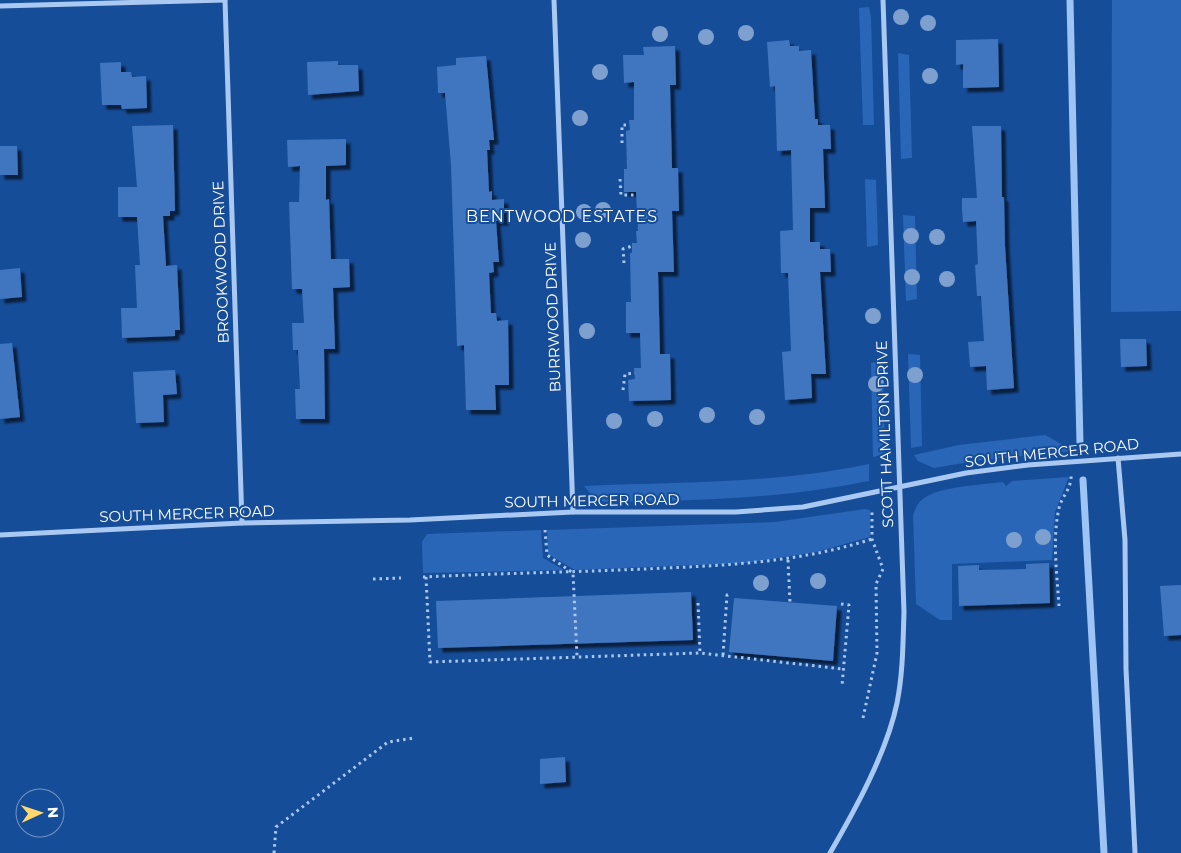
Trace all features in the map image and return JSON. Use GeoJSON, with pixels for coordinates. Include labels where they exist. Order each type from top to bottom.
{"type":"FeatureCollection","features":[{"type":"Feature","properties":{"kind":"street"},"geometry":{"type":"LineString","coordinates":[[0,6],[225,0]]}},
{"type":"Feature","properties":{"kind":"street","name":"BROOKWOOD DRIVE"},"geometry":{"type":"LineString","coordinates":[[225,0],[242,523]]}},
{"type":"Feature","properties":{"kind":"street","name":"BURRWOOD DRIVE"},"geometry":{"type":"LineString","coordinates":[[554,0],[573,512]]}},
{"type":"Feature","properties":{"kind":"street","name":"SCOTT HAMILTON DRIVE"},"geometry":{"type":"LineString","coordinates":[[830,853],[852,816],[882,747],[897,704],[902,656],[904,612],[883,0]]}},
{"type":"Feature","properties":{"kind":"street","name":"SOUTH MERCER ROAD"},"geometry":{"type":"LineString","coordinates":[[0,535],[242,523],[410,520],[573,512],[736,512],[802,506],[966,473],[1069,462],[1181,454]]}},
{"type":"Feature","properties":{"kind":"street"},"geometry":{"type":"LineString","coordinates":[[1118,458],[1125,540],[1126,669],[1135,853]]}},
{"type":"Feature","properties":{"kind":"path"},"geometry":{"type":"LineString","coordinates":[[622,143],[622,125],[629,125]]}},
{"type":"Feature","properties":{"kind":"path"},"geometry":{"type":"LineString","coordinates":[[620,179],[621,195],[636,195]]}},
{"type":"Feature","properties":{"kind":"path"},"geometry":{"type":"LineString","coordinates":[[624,263],[624,249],[632,246]]}},
{"type":"Feature","properties":{"kind":"path"},"geometry":{"type":"LineString","coordinates":[[623,390],[624,374],[635,374]]}},
{"type":"Feature","properties":{"kind":"path"},"geometry":{"type":"LineString","coordinates":[[1058,606],[1055,544],[1059,506],[1072,482],[1069,462]]}},
{"type":"Feature","properties":{"kind":"path"},"geometry":{"type":"LineString","coordinates":[[863,718],[877,652],[876,584],[882,569],[872,539],[872,509]]}},
{"type":"Feature","properties":{"kind":"path"},"geometry":{"type":"LineString","coordinates":[[545,530],[547,555],[573,573]]}},
{"type":"Feature","properties":{"kind":"path"},"geometry":{"type":"LineString","coordinates":[[843,669],[700,653],[430,662],[424,577],[573,573],[748,564],[788,560],[845,548],[872,539]]}},
{"type":"Feature","properties":{"kind":"path"},"geometry":{"type":"LineString","coordinates":[[788,560],[790,603]]}},
{"type":"Feature","properties":{"kind":"path"},"geometry":{"type":"LineString","coordinates":[[573,573],[577,656]]}},
{"type":"Feature","properties":{"kind":"path"},"geometry":{"type":"LineString","coordinates":[[374,579],[401,578]]}},
{"type":"Feature","properties":{"kind":"path"},"geometry":{"type":"LineString","coordinates":[[723,655],[727,595],[731,595]]}},
{"type":"Feature","properties":{"kind":"path"},"geometry":{"type":"LineString","coordinates":[[698,603],[700,653]]}},
{"type":"Feature","properties":{"kind":"path"},"geometry":{"type":"LineString","coordinates":[[841,604],[849,605],[842,686]]}},
{"type":"Feature","properties":{"kind":"path"},"geometry":{"type":"LineString","coordinates":[[274,853],[276,827],[388,742],[414,738]]}},
{"type":"Feature","properties":{"kind":"shaded area"},"geometry":{"type":"Polygon","coordinates":[[[1112,0],[1181,0],[1181,311],[1111,312],[1112,0]]]}},
{"type":"Feature","properties":{"kind":"shaded area"},"geometry":{"type":"Polygon","coordinates":[[[869,7],[871,18],[874,125],[863,125],[859,8],[869,7]]]}},
{"type":"Feature","properties":{"kind":"shaded area"},"geometry":{"type":"Polygon","coordinates":[[[898,53],[909,55],[912,158],[901,159],[898,53]]]}},
{"type":"Feature","properties":{"kind":"shaded area"},"geometry":{"type":"Polygon","coordinates":[[[865,179],[876,180],[878,245],[867,247],[865,179]]]}},
{"type":"Feature","properties":{"kind":"shaded area"},"geometry":{"type":"Polygon","coordinates":[[[903,215],[915,216],[917,299],[906,301],[903,215]]]}},
{"type":"Feature","properties":{"kind":"shaded area"},"geometry":{"type":"Polygon","coordinates":[[[908,354],[920,355],[922,446],[911,448],[908,354]]]}},
{"type":"Feature","properties":{"kind":"shaded area"},"geometry":{"type":"Polygon","coordinates":[[[883,360],[885,454],[873,457],[871,363],[883,360]]]}},
{"type":"Feature","properties":{"kind":"shaded area"},"geometry":{"type":"Polygon","coordinates":[[[1045,435],[1074,451],[981,460],[934,468],[918,461],[914,455],[959,445],[1045,435]]]}},
{"type":"Feature","properties":{"kind":"shaded area"},"geometry":{"type":"Polygon","coordinates":[[[869,464],[869,481],[803,492],[737,498],[604,502],[594,498],[584,486],[763,479],[834,471],[869,464]]]}},
{"type":"Feature","properties":{"kind":"shaded area"},"geometry":{"type":"Polygon","coordinates":[[[1069,477],[1055,512],[1052,560],[952,564],[952,620],[940,620],[916,604],[913,515],[921,501],[939,491],[961,487],[1003,482],[1006,486],[1012,481],[1069,477]]]}},
{"type":"Feature","properties":{"kind":"shaded area"},"geometry":{"type":"Polygon","coordinates":[[[865,509],[870,510],[870,537],[816,552],[746,563],[575,570],[548,554],[547,530],[775,522],[865,509]]]}},
{"type":"Feature","properties":{"kind":"shaded area"},"geometry":{"type":"Polygon","coordinates":[[[541,530],[543,558],[564,570],[423,573],[422,542],[427,534],[541,530]]]}},
{"type":"Feature","properties":{"kind":"building"},"geometry":{"type":"Polygon","coordinates":[[[998,39],[999,87],[963,88],[963,64],[956,65],[956,40],[998,39]]]}},
{"type":"Feature","properties":{"kind":"building"},"geometry":{"type":"Polygon","coordinates":[[[789,40],[790,46],[799,46],[799,51],[811,50],[815,119],[818,119],[818,125],[830,125],[831,149],[823,149],[825,208],[810,208],[810,242],[820,242],[820,249],[830,249],[831,272],[820,272],[826,374],[811,374],[812,398],[785,400],[782,352],[791,351],[788,273],[781,273],[780,231],[793,230],[791,150],[777,151],[775,86],[770,87],[767,42],[789,40]]]}},
{"type":"Feature","properties":{"kind":"building"},"geometry":{"type":"Polygon","coordinates":[[[675,46],[676,85],[670,85],[672,168],[678,168],[679,211],[672,211],[674,272],[658,272],[660,354],[670,354],[671,400],[629,401],[628,380],[635,379],[634,368],[641,368],[640,333],[626,333],[626,302],[631,302],[630,253],[632,253],[632,243],[637,243],[636,231],[638,231],[636,192],[624,192],[624,169],[627,169],[626,131],[630,130],[629,120],[634,120],[634,82],[624,83],[623,55],[644,55],[643,47],[675,46]]]}},
{"type":"Feature","properties":{"kind":"building"},"geometry":{"type":"Polygon","coordinates":[[[486,56],[494,140],[489,140],[490,150],[487,150],[489,192],[492,191],[492,200],[504,199],[504,221],[496,221],[499,262],[493,262],[494,272],[489,273],[491,313],[496,313],[497,321],[508,320],[509,385],[495,385],[496,410],[466,410],[464,345],[457,346],[451,165],[445,93],[438,93],[437,67],[456,65],[456,58],[486,56]]]}},
{"type":"Feature","properties":{"kind":"building"},"geometry":{"type":"Polygon","coordinates":[[[338,61],[338,65],[358,65],[359,91],[308,95],[307,62],[338,61]]]}},
{"type":"Feature","properties":{"kind":"building"},"geometry":{"type":"Polygon","coordinates":[[[121,62],[121,72],[131,72],[132,77],[146,76],[147,108],[122,109],[121,105],[102,105],[100,63],[121,62]]]}},
{"type":"Feature","properties":{"kind":"building"},"geometry":{"type":"Polygon","coordinates":[[[173,125],[175,211],[170,211],[170,216],[163,216],[166,266],[177,265],[180,330],[175,330],[175,336],[122,338],[121,308],[137,308],[135,265],[140,265],[137,217],[118,217],[118,187],[137,187],[132,126],[173,125]]]}},
{"type":"Feature","properties":{"kind":"building"},"geometry":{"type":"Polygon","coordinates":[[[972,126],[1001,126],[1002,197],[1004,197],[1005,246],[1014,388],[987,390],[986,366],[970,367],[968,342],[984,341],[981,296],[977,296],[975,265],[978,264],[976,221],[963,222],[962,209],[962,198],[977,198],[972,126]]]}},
{"type":"Feature","properties":{"kind":"building"},"geometry":{"type":"Polygon","coordinates":[[[346,139],[346,165],[326,166],[326,200],[329,199],[331,259],[349,259],[350,287],[333,288],[335,349],[324,349],[325,419],[296,419],[295,389],[300,389],[298,350],[293,350],[292,323],[304,323],[302,289],[292,289],[289,202],[299,202],[300,166],[288,167],[287,140],[346,139]]]}},
{"type":"Feature","properties":{"kind":"building"},"geometry":{"type":"Polygon","coordinates":[[[0,146],[17,146],[18,175],[0,175],[0,146]]]}},
{"type":"Feature","properties":{"kind":"building"},"geometry":{"type":"Polygon","coordinates":[[[20,268],[22,297],[0,299],[0,270],[20,268]]]}},
{"type":"Feature","properties":{"kind":"building"},"geometry":{"type":"Polygon","coordinates":[[[1120,339],[1146,339],[1147,366],[1121,367],[1120,339]]]}},
{"type":"Feature","properties":{"kind":"building"},"geometry":{"type":"Polygon","coordinates":[[[12,343],[20,417],[0,419],[0,344],[12,343]]]}},
{"type":"Feature","properties":{"kind":"building"},"geometry":{"type":"Polygon","coordinates":[[[175,370],[177,394],[163,395],[164,422],[136,423],[133,372],[175,370]]]}},
{"type":"Feature","properties":{"kind":"building"},"geometry":{"type":"Polygon","coordinates":[[[1049,563],[1050,603],[959,606],[958,566],[979,565],[979,570],[1026,569],[1026,564],[1049,563]]]}},
{"type":"Feature","properties":{"kind":"building"},"geometry":{"type":"Polygon","coordinates":[[[1181,585],[1181,635],[1164,636],[1160,586],[1181,585]]]}},
{"type":"Feature","properties":{"kind":"building"},"geometry":{"type":"Polygon","coordinates":[[[691,592],[693,640],[438,648],[436,601],[691,592]]]}},
{"type":"Feature","properties":{"kind":"building"},"geometry":{"type":"Polygon","coordinates":[[[734,598],[837,606],[833,661],[729,652],[734,598]]]}},
{"type":"Feature","properties":{"kind":"building"},"geometry":{"type":"Polygon","coordinates":[[[565,757],[566,782],[540,784],[540,759],[565,757]]]}},
{"type":"Feature","properties":{"kind":"waterway"},"geometry":{"type":"LineString","coordinates":[[1070,0],[1080,444]]}},
{"type":"Feature","properties":{"kind":"waterway"},"geometry":{"type":"LineString","coordinates":[[1083,480],[1104,853]]}},
{"type":"Feature","properties":{"kind":"district","name":"BENTWOOD ESTATES"},"geometry":{"type":"Point","coordinates":[562,216]}}]}
